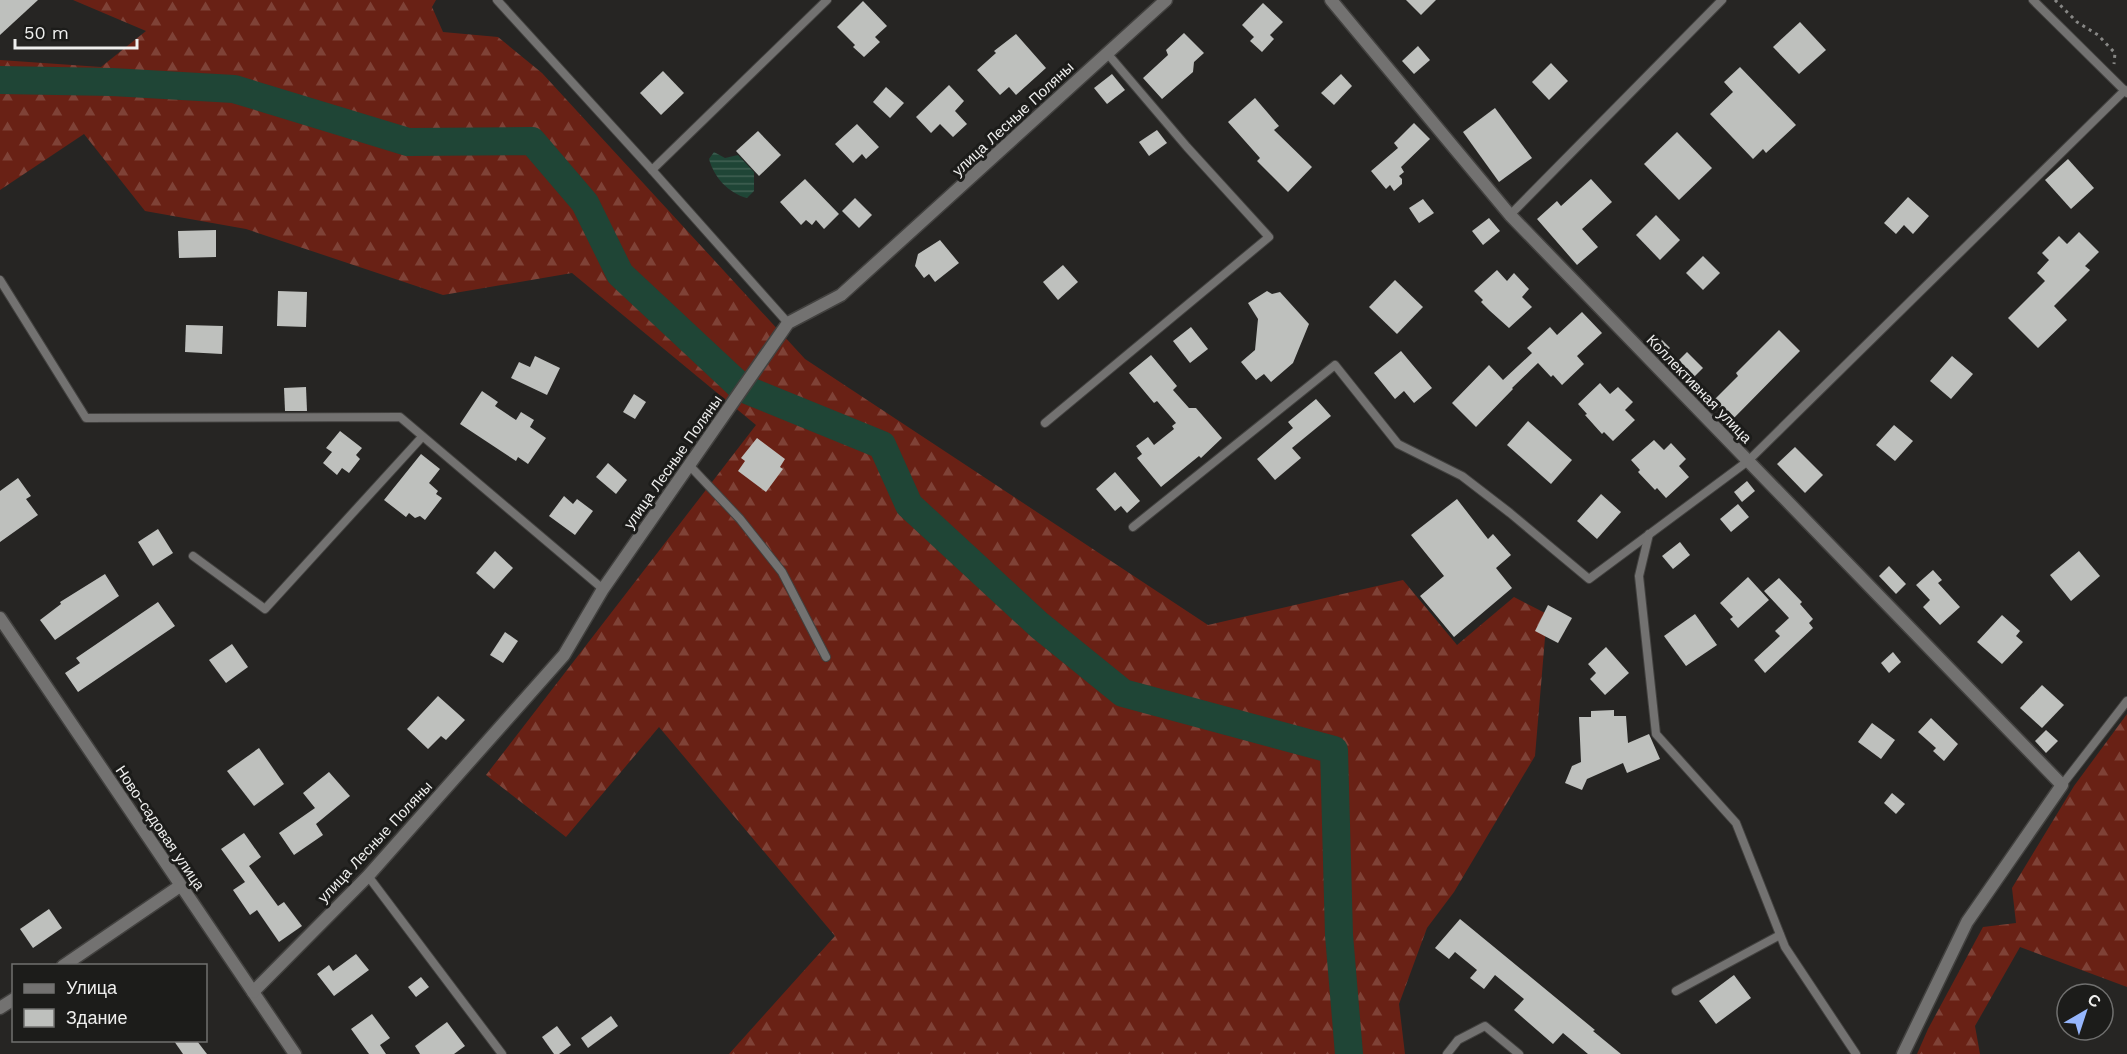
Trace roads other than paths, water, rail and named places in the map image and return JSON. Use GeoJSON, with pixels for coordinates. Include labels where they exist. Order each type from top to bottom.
{"type":"FeatureCollection","features":[{"type":"Feature","properties":{"kind":"street","name":"улица Лесные Поляны"},"geometry":{"type":"LineString","coordinates":[[253,992],[368,876],[564,655],[603,590],[788,323],[841,295],[1166,0]]}},
{"type":"Feature","properties":{"kind":"street","name":"Коллективная улица"},"geometry":{"type":"LineString","coordinates":[[1331,0],[1510,215],[2062,785]]}},
{"type":"Feature","properties":{"kind":"street","name":"Ново-садовая улица"},"geometry":{"type":"LineString","coordinates":[[0,618],[296,1054]]}},
{"type":"Feature","properties":{"kind":"street"},"geometry":{"type":"LineString","coordinates":[[1904,1054],[1967,922],[2062,785]]}},
{"type":"Feature","properties":{"kind":"street"},"geometry":{"type":"LineString","coordinates":[[66,964],[180,886]]}},
{"type":"Feature","properties":{"kind":"lane"},"geometry":{"type":"LineString","coordinates":[[497,0],[788,323]]}},
{"type":"Feature","properties":{"kind":"lane"},"geometry":{"type":"LineString","coordinates":[[652,170],[827,0]]}},
{"type":"Feature","properties":{"kind":"lane"},"geometry":{"type":"LineString","coordinates":[[1510,215],[1722,0]]}},
{"type":"Feature","properties":{"kind":"lane"},"geometry":{"type":"LineString","coordinates":[[1133,527],[1335,365],[1398,444],[1462,476],[1589,579],[1748,461],[2126,91],[2033,0]]}},
{"type":"Feature","properties":{"kind":"lane"},"geometry":{"type":"LineString","coordinates":[[1045,423],[1269,237],[1187,147],[1107,53]]}},
{"type":"Feature","properties":{"kind":"lane"},"geometry":{"type":"LineString","coordinates":[[0,280],[86,418],[400,417],[603,590]]}},
{"type":"Feature","properties":{"kind":"lane"},"geometry":{"type":"LineString","coordinates":[[193,556],[265,609],[422,437]]}},
{"type":"Feature","properties":{"kind":"lane"},"geometry":{"type":"LineString","coordinates":[[689,465],[740,519],[782,573],[826,657]]}},
{"type":"Feature","properties":{"kind":"lane"},"geometry":{"type":"LineString","coordinates":[[1649,534],[1639,576],[1656,735],[1736,823],[1785,946],[1856,1054]]}},
{"type":"Feature","properties":{"kind":"lane"},"geometry":{"type":"LineString","coordinates":[[2062,785],[2127,701]]}},
{"type":"Feature","properties":{"kind":"lane"},"geometry":{"type":"LineString","coordinates":[[368,876],[502,1054]]}},
{"type":"Feature","properties":{"kind":"lane"},"geometry":{"type":"LineString","coordinates":[[1676,991],[1780,935]]}},
{"type":"Feature","properties":{"kind":"lane"},"geometry":{"type":"LineString","coordinates":[[1447,1054],[1458,1040],[1485,1026],[1519,1054]]}},
{"type":"Feature","properties":{"kind":"waterway"},"geometry":{"type":"LineString","coordinates":[[0,80],[112,82],[234,89],[408,142],[532,141],[585,203],[620,274],[742,388],[882,445],[909,505],[1039,625],[1123,693],[1334,750],[1339,935],[1349,1054]]}}]}
